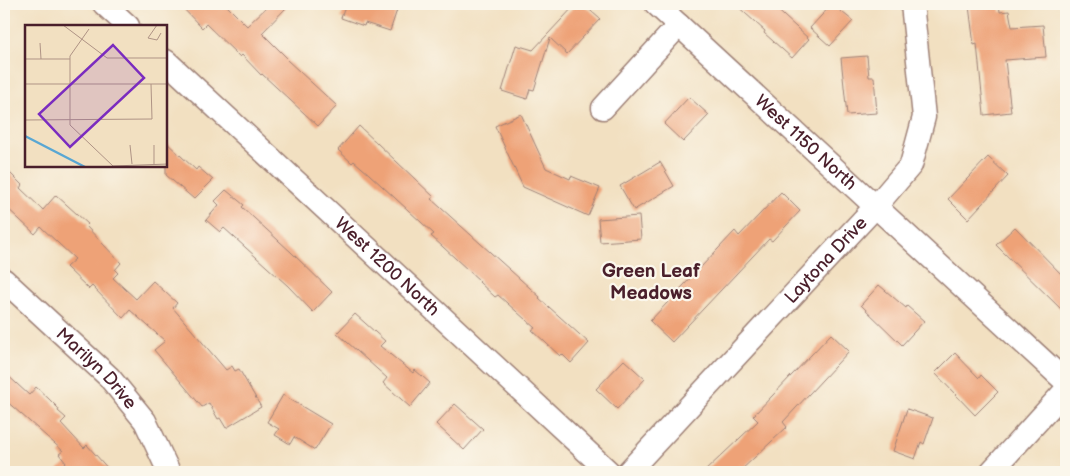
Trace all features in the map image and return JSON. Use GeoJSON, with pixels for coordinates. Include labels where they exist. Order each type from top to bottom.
{"type":"FeatureCollection","features":[{"type":"Feature","properties":{"kind":"street"},"geometry":{"type":"LineString","coordinates":[[104,4],[127,25]]}},
{"type":"Feature","properties":{"kind":"street","name":"West 1150 North"},"geometry":{"type":"LineString","coordinates":[[656,4],[1066,382]]}},
{"type":"Feature","properties":{"kind":"street","name":"Laytona Drive"},"geometry":{"type":"LineString","coordinates":[[628,472],[876,206],[911,164],[924,117],[912,4]]}},
{"type":"Feature","properties":{"kind":"street"},"geometry":{"type":"LineString","coordinates":[[602,108],[679,25]]}},
{"type":"Feature","properties":{"kind":"street","name":"West 1200 North"},"geometry":{"type":"LineString","coordinates":[[168,63],[609,472]]}},
{"type":"Feature","properties":{"kind":"street","name":"Marilyn Drive"},"geometry":{"type":"LineString","coordinates":[[4,280],[109,377],[145,421],[169,472]]}},
{"type":"Feature","properties":{"kind":"street"},"geometry":{"type":"LineString","coordinates":[[992,472],[1066,390]]}},
{"type":"Feature","properties":{"kind":"building"},"geometry":{"type":"Polygon","coordinates":[[[179,4],[225,4],[247,26],[270,4],[281,4],[286,8],[262,33],[287,60],[337,106],[318,126],[261,75],[242,55],[240,57],[206,24],[202,28],[179,4]]]}},
{"type":"Feature","properties":{"kind":"building"},"geometry":{"type":"Polygon","coordinates":[[[346,4],[399,4],[390,31],[365,23],[364,26],[341,18],[346,4]]]}},
{"type":"Feature","properties":{"kind":"building"},"geometry":{"type":"Polygon","coordinates":[[[576,4],[583,4],[600,19],[567,54],[550,38],[534,90],[530,89],[527,99],[502,91],[516,45],[533,50],[576,4]]]}},
{"type":"Feature","properties":{"kind":"building"},"geometry":{"type":"Polygon","coordinates":[[[735,4],[771,4],[809,39],[792,58],[735,4]]]}},
{"type":"Feature","properties":{"kind":"building"},"geometry":{"type":"Polygon","coordinates":[[[832,4],[853,21],[830,46],[810,28],[832,4]]]}},
{"type":"Feature","properties":{"kind":"building"},"geometry":{"type":"Polygon","coordinates":[[[999,4],[1000,12],[1009,11],[1012,27],[1043,25],[1046,57],[1005,60],[1011,112],[984,115],[977,44],[974,45],[969,6],[999,4]]]}},
{"type":"Feature","properties":{"kind":"building"},"geometry":{"type":"Polygon","coordinates":[[[867,56],[869,77],[874,77],[877,113],[847,115],[841,58],[867,56]]]}},
{"type":"Feature","properties":{"kind":"building"},"geometry":{"type":"Polygon","coordinates":[[[689,97],[709,115],[683,142],[664,124],[689,97]]]}},
{"type":"Feature","properties":{"kind":"building"},"geometry":{"type":"Polygon","coordinates":[[[521,114],[546,168],[570,179],[571,176],[600,188],[588,216],[523,187],[495,126],[521,114]]]}},
{"type":"Feature","properties":{"kind":"building"},"geometry":{"type":"Polygon","coordinates":[[[359,126],[434,197],[431,199],[589,343],[571,363],[562,354],[560,356],[532,330],[535,328],[498,295],[495,297],[431,236],[434,234],[369,174],[354,161],[352,163],[338,150],[359,126]]]}},
{"type":"Feature","properties":{"kind":"building"},"geometry":{"type":"Polygon","coordinates":[[[168,144],[196,170],[198,167],[213,180],[194,199],[166,175],[166,168],[168,168],[168,144]]]}},
{"type":"Feature","properties":{"kind":"building"},"geometry":{"type":"Polygon","coordinates":[[[988,157],[1008,176],[968,219],[948,199],[988,157]]]}},
{"type":"Feature","properties":{"kind":"building"},"geometry":{"type":"Polygon","coordinates":[[[660,162],[674,186],[634,210],[620,186],[660,162]]]}},
{"type":"Feature","properties":{"kind":"building"},"geometry":{"type":"Polygon","coordinates":[[[4,167],[22,185],[20,188],[43,210],[56,195],[88,224],[86,226],[121,263],[115,270],[118,273],[113,278],[136,299],[153,281],[177,303],[173,308],[226,370],[232,366],[235,371],[239,369],[261,407],[226,428],[220,418],[218,419],[209,403],[202,407],[154,350],[165,341],[130,310],[123,318],[92,286],[89,289],[66,267],[75,259],[41,227],[35,234],[4,205],[4,167]]]}},
{"type":"Feature","properties":{"kind":"building"},"geometry":{"type":"Polygon","coordinates":[[[226,190],[244,205],[242,207],[332,292],[313,312],[288,286],[224,228],[220,232],[206,220],[219,205],[215,201],[226,190]]]}},
{"type":"Feature","properties":{"kind":"building"},"geometry":{"type":"Polygon","coordinates":[[[781,192],[800,211],[772,241],[769,239],[672,342],[650,321],[735,231],[739,236],[781,192]]]}},
{"type":"Feature","properties":{"kind":"building"},"geometry":{"type":"Polygon","coordinates":[[[639,216],[641,239],[600,242],[598,219],[639,216]]]}},
{"type":"Feature","properties":{"kind":"building"},"geometry":{"type":"Polygon","coordinates":[[[1015,227],[1066,279],[1066,314],[996,245],[1015,227]]]}},
{"type":"Feature","properties":{"kind":"building"},"geometry":{"type":"Polygon","coordinates":[[[879,285],[924,321],[902,345],[861,305],[879,285]]]}},
{"type":"Feature","properties":{"kind":"building"},"geometry":{"type":"Polygon","coordinates":[[[355,314],[385,341],[380,346],[413,373],[415,370],[430,383],[410,407],[383,383],[387,378],[337,333],[355,314]]]}},
{"type":"Feature","properties":{"kind":"building"},"geometry":{"type":"Polygon","coordinates":[[[831,334],[849,351],[783,422],[787,427],[739,472],[704,472],[758,421],[753,416],[831,334]]]}},
{"type":"Feature","properties":{"kind":"building"},"geometry":{"type":"Polygon","coordinates":[[[955,353],[979,378],[981,375],[998,392],[975,415],[935,373],[955,353]]]}},
{"type":"Feature","properties":{"kind":"building"},"geometry":{"type":"Polygon","coordinates":[[[624,360],[645,379],[617,409],[596,389],[624,360]]]}},
{"type":"Feature","properties":{"kind":"building"},"geometry":{"type":"Polygon","coordinates":[[[4,372],[29,395],[36,387],[49,399],[66,418],[61,423],[84,448],[87,445],[111,472],[55,472],[66,463],[59,454],[63,451],[4,399],[4,372]]]}},
{"type":"Feature","properties":{"kind":"building"},"geometry":{"type":"Polygon","coordinates":[[[283,395],[331,424],[315,450],[294,437],[290,444],[275,435],[279,429],[267,422],[283,395]]]}},
{"type":"Feature","properties":{"kind":"building"},"geometry":{"type":"Polygon","coordinates":[[[455,404],[483,429],[464,450],[436,424],[455,404]]]}},
{"type":"Feature","properties":{"kind":"building"},"geometry":{"type":"Polygon","coordinates":[[[907,409],[933,418],[924,444],[921,442],[915,459],[893,451],[907,409]]]}},
{"type":"Feature","properties":{"kind":"district","name":"Green Leaf Meadows"},"geometry":{"type":"Point","coordinates":[651,281]}}]}
